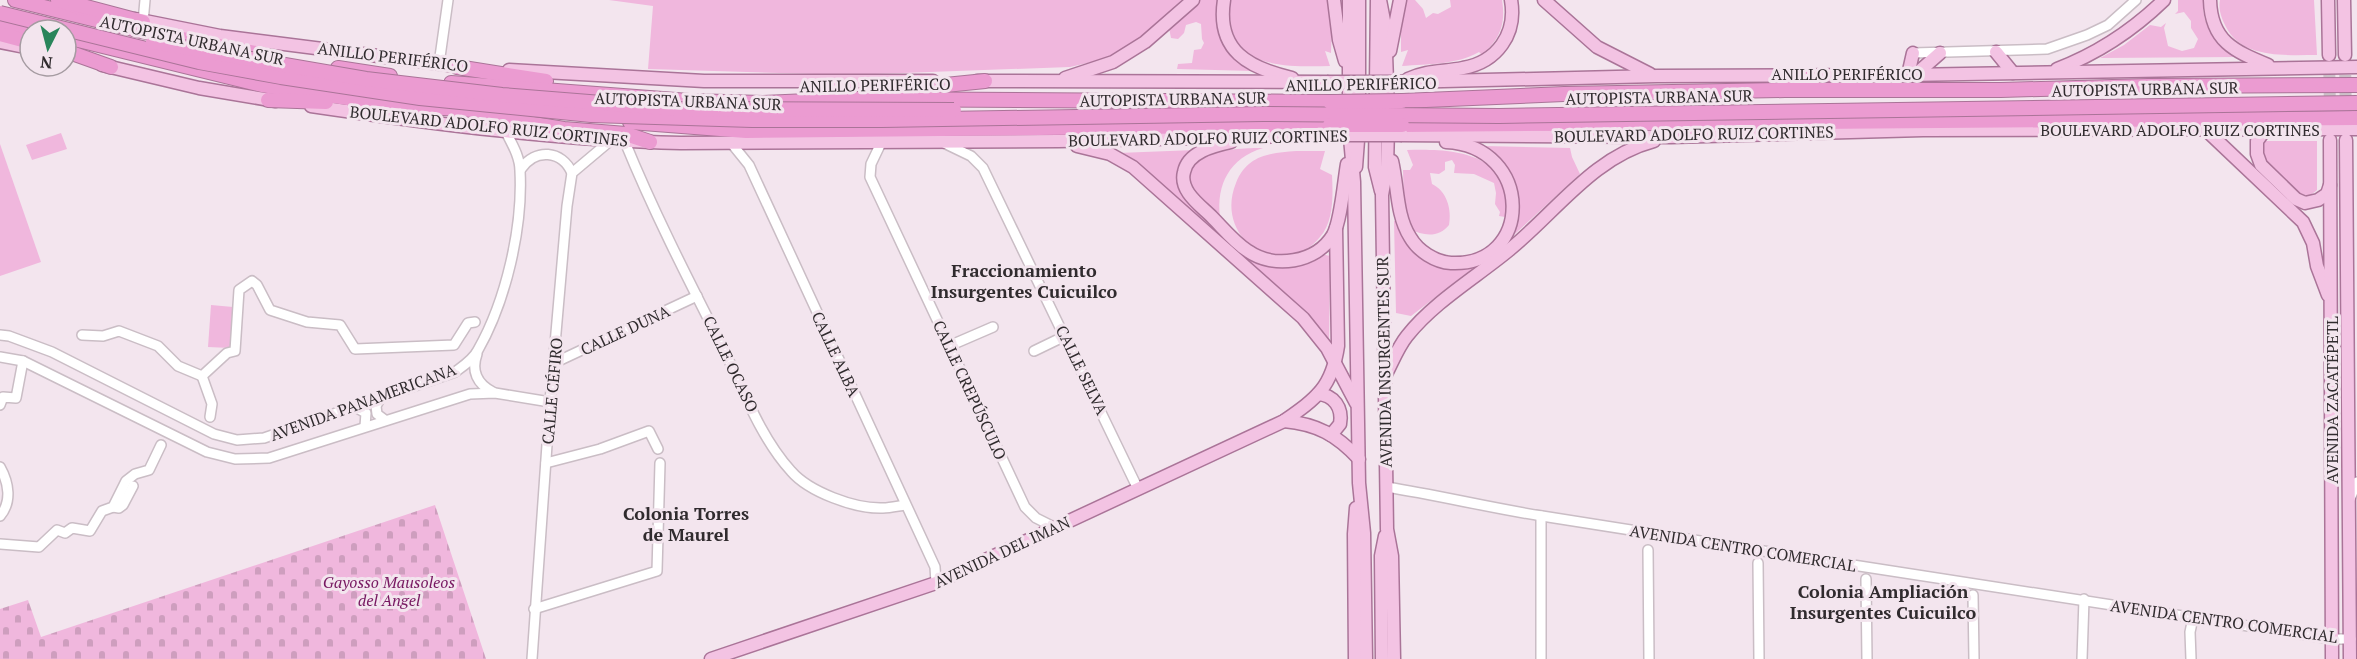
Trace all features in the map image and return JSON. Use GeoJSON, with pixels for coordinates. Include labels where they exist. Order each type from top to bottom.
{"type":"FeatureCollection","features":[{"type":"Feature","properties":{"kind":"highway","name":"ANILLO PERIFÉRICO"},"geometry":{"type":"LineString","coordinates":[[15,0],[297,61],[426,81],[763,104],[853,99],[1330,102],[1724,91],[2357,85]]}},
{"type":"Feature","properties":{"kind":"highway"},"geometry":{"type":"LineString","coordinates":[[58,0],[142,27]]}},
{"type":"Feature","properties":{"kind":"highway","name":"AUTOPISTA URBANA SUR"},"geometry":{"type":"LineString","coordinates":[[0,4],[157,43],[366,80],[502,95],[677,109],[1496,108],[2357,94]]}},
{"type":"Feature","properties":{"kind":"highway","name":"AUTOPISTA URBANA SUR"},"geometry":{"type":"LineString","coordinates":[[0,13],[199,62],[281,77],[420,98],[614,116],[752,120],[1263,114],[1499,116],[2357,103]]}},
{"type":"Feature","properties":{"kind":"highway"},"geometry":{"type":"LineString","coordinates":[[0,21],[18,25]]}},
{"type":"Feature","properties":{"kind":"highway"},"geometry":{"type":"LineString","coordinates":[[0,34],[18,39]]}},
{"type":"Feature","properties":{"kind":"highway"},"geometry":{"type":"LineString","coordinates":[[78,40],[262,85],[387,104]]}},
{"type":"Feature","properties":{"kind":"highway"},"geometry":{"type":"LineString","coordinates":[[78,55],[111,67]]}},
{"type":"Feature","properties":{"kind":"highway"},"geometry":{"type":"LineString","coordinates":[[457,67],[646,97]]}},
{"type":"Feature","properties":{"kind":"highway"},"geometry":{"type":"LineString","coordinates":[[1724,91],[1736,87],[1790,84],[1815,77]]}},
{"type":"Feature","properties":{"kind":"highway"},"geometry":{"type":"LineString","coordinates":[[763,104],[985,81]]}},
{"type":"Feature","properties":{"kind":"highway"},"geometry":{"type":"LineString","coordinates":[[268,100],[387,104],[746,131],[1333,130],[1402,132],[1538,125],[2357,118]]}},
{"type":"Feature","properties":{"kind":"highway"},"geometry":{"type":"LineString","coordinates":[[448,108],[466,114],[564,129],[626,134],[650,142]]}},
{"type":"Feature","properties":{"kind":"highway"},"geometry":{"type":"LineString","coordinates":[[1923,130],[2094,120]]}},
{"type":"Feature","properties":{"kind":"highway"},"geometry":{"type":"LineString","coordinates":[[1538,125],[1644,129],[1694,135]]}},
{"type":"Feature","properties":{"kind":"main road"},"geometry":{"type":"LineString","coordinates":[[87,0],[142,27],[457,67],[704,81],[1401,82],[1657,76],[1815,77],[2357,67]]}},
{"type":"Feature","properties":{"kind":"main road"},"geometry":{"type":"LineString","coordinates":[[1052,82],[1113,62],[1145,42],[1192,0]]}},
{"type":"Feature","properties":{"kind":"main road"},"geometry":{"type":"LineString","coordinates":[[1224,0],[1224,30],[1231,46],[1242,58],[1269,72],[1311,82]]}},
{"type":"Feature","properties":{"kind":"main road"},"geometry":{"type":"LineString","coordinates":[[1334,0],[1339,40],[1348,72]]}},
{"type":"Feature","properties":{"kind":"main road","name":"AVENIDA INSURGENTES SUR"},"geometry":{"type":"LineString","coordinates":[[1349,0],[1348,72],[1350,151],[1354,183],[1359,459],[1354,534],[1355,659]]}},
{"type":"Feature","properties":{"kind":"main road","name":"AVENIDA INSURGENTES SUR"},"geometry":{"type":"LineString","coordinates":[[1354,183],[1358,151],[1359,0]]}},
{"type":"Feature","properties":{"kind":"main road","name":"AVENIDA INSURGENTES SUR"},"geometry":{"type":"LineString","coordinates":[[1379,0],[1385,26],[1389,150],[1382,195],[1387,529],[1392,556],[1394,659]]}},
{"type":"Feature","properties":{"kind":"main road","name":"AVENIDA INSURGENTES SUR"},"geometry":{"type":"LineString","coordinates":[[1379,0],[1375,167],[1382,195]]}},
{"type":"Feature","properties":{"kind":"main road"},"geometry":{"type":"LineString","coordinates":[[1386,61],[1393,40],[1400,0]]}},
{"type":"Feature","properties":{"kind":"main road"},"geometry":{"type":"LineString","coordinates":[[1401,82],[1422,72],[1461,69],[1489,58],[1501,47],[1509,34],[1512,15],[1511,0]]}},
{"type":"Feature","properties":{"kind":"main road"},"geometry":{"type":"LineString","coordinates":[[1544,0],[1597,47],[1635,68],[1657,76]]}},
{"type":"Feature","properties":{"kind":"main road"},"geometry":{"type":"LineString","coordinates":[[2047,73],[2090,56],[2120,39],[2164,0]]}},
{"type":"Feature","properties":{"kind":"main road"},"geometry":{"type":"LineString","coordinates":[[2210,0],[2214,24],[2225,42],[2242,54],[2275,67]]}},
{"type":"Feature","properties":{"kind":"main road"},"geometry":{"type":"LineString","coordinates":[[2328,0],[2329,55]]}},
{"type":"Feature","properties":{"kind":"main road"},"geometry":{"type":"LineString","coordinates":[[2344,0],[2345,55]]}},
{"type":"Feature","properties":{"kind":"main road"},"geometry":{"type":"LineString","coordinates":[[0,42],[18,46]]}},
{"type":"Feature","properties":{"kind":"main road"},"geometry":{"type":"LineString","coordinates":[[1996,52],[2013,73]]}},
{"type":"Feature","properties":{"kind":"main road"},"geometry":{"type":"LineString","coordinates":[[1911,75],[1913,53]]}},
{"type":"Feature","properties":{"kind":"main road"},"geometry":{"type":"LineString","coordinates":[[1911,75],[1940,53]]}},
{"type":"Feature","properties":{"kind":"main road","name":"BOULEVARD ADOLFO RUIZ CORTINES"},"geometry":{"type":"LineString","coordinates":[[78,60],[200,88],[268,100],[506,132],[625,142],[732,144],[1059,141],[1252,136],[1333,130]]}},
{"type":"Feature","properties":{"kind":"main road"},"geometry":{"type":"LineString","coordinates":[[2206,129],[2303,222],[2313,243],[2317,266],[2331,303]]}},
{"type":"Feature","properties":{"kind":"main road","name":"BOULEVARD ADOLFO RUIZ CORTINES"},"geometry":{"type":"LineString","coordinates":[[1402,132],[1671,137],[1923,130],[2357,129]]}},
{"type":"Feature","properties":{"kind":"main road"},"geometry":{"type":"LineString","coordinates":[[2265,130],[2257,141],[2259,160],[2296,199],[2305,203],[2318,200],[2327,194],[2331,184]]}},
{"type":"Feature","properties":{"kind":"main road"},"geometry":{"type":"LineString","coordinates":[[1389,150],[1400,213],[1408,234],[1420,249],[1446,262],[1467,262],[1485,256],[1501,243],[1510,226],[1513,203],[1512,189],[1502,168],[1483,153],[1467,146],[1452,142],[1419,141],[1402,132]]}},
{"type":"Feature","properties":{"kind":"main road"},"geometry":{"type":"LineString","coordinates":[[1252,136],[1215,146],[1192,158],[1183,173],[1184,184],[1191,196],[1246,250],[1269,260],[1296,260],[1311,255],[1330,239],[1336,228]]}},
{"type":"Feature","properties":{"kind":"main road"},"geometry":{"type":"LineString","coordinates":[[1385,377],[1406,337],[1426,315],[1509,250],[1594,172],[1609,160],[1636,146],[1671,137]]}},
{"type":"Feature","properties":{"kind":"main road","name":"AVENIDA ZACATÉPETL"},"geometry":{"type":"LineString","coordinates":[[2330,140],[2332,659]]}},
{"type":"Feature","properties":{"kind":"main road","name":"AVENIDA ZACATÉPETL"},"geometry":{"type":"LineString","coordinates":[[2346,140],[2347,275],[2353,454],[2349,501],[2350,659]]}},
{"type":"Feature","properties":{"kind":"main road"},"geometry":{"type":"LineString","coordinates":[[1059,141],[1110,154],[1133,166],[1303,318],[1317,333],[1358,406]]}},
{"type":"Feature","properties":{"kind":"main road","name":"AVENIDA DEL IMAN"},"geometry":{"type":"LineString","coordinates":[[711,659],[936,583],[1284,421],[1309,404],[1331,376],[1338,346],[1336,228],[1350,151]]}},
{"type":"Feature","properties":{"kind":"main road"},"geometry":{"type":"LineString","coordinates":[[2347,174],[2357,186]]}},
{"type":"Feature","properties":{"kind":"main road"},"geometry":{"type":"LineString","coordinates":[[2347,275],[2357,256]]}},
{"type":"Feature","properties":{"kind":"main road"},"geometry":{"type":"LineString","coordinates":[[1318,394],[1331,397],[1339,407],[1341,423],[1331,435]]}},
{"type":"Feature","properties":{"kind":"main road"},"geometry":{"type":"LineString","coordinates":[[1284,421],[1306,423],[1331,435],[1345,444],[1359,459]]}},
{"type":"Feature","properties":{"kind":"main road","name":"AVENIDA INSURGENTES SUR"},"geometry":{"type":"LineString","coordinates":[[1359,483],[1364,533],[1366,659]]}},
{"type":"Feature","properties":{"kind":"main road","name":"AVENIDA INSURGENTES SUR"},"geometry":{"type":"LineString","coordinates":[[1382,659],[1381,556],[1387,529]]}},
{"type":"Feature","properties":{"kind":"street"},"geometry":{"type":"LineString","coordinates":[[142,27],[145,0]]}},
{"type":"Feature","properties":{"kind":"street"},"geometry":{"type":"LineString","coordinates":[[440,64],[448,0]]}},
{"type":"Feature","properties":{"kind":"street"},"geometry":{"type":"LineString","coordinates":[[1913,53],[2047,49],[2108,25],[2136,0]]}},
{"type":"Feature","properties":{"kind":"street","name":"AVENIDA PANAMERICANA"},"geometry":{"type":"LineString","coordinates":[[0,335],[9,336],[52,352],[214,434],[237,441],[264,438],[455,372],[477,352],[494,314],[507,275],[519,222],[521,168],[506,132]]}},
{"type":"Feature","properties":{"kind":"street"},"geometry":{"type":"LineString","coordinates":[[521,168],[534,156],[546,154],[562,159],[572,173],[610,141]]}},
{"type":"Feature","properties":{"kind":"street","name":"CALLE OCASO"},"geometry":{"type":"LineString","coordinates":[[625,142],[769,442],[792,473],[835,498],[862,506],[882,508],[905,505]]}},
{"type":"Feature","properties":{"kind":"street","name":"CALLE SELVA"},"geometry":{"type":"LineString","coordinates":[[941,142],[971,156],[983,168],[1138,489]]}},
{"type":"Feature","properties":{"kind":"street","name":"CALLE CREPÚSCULO"},"geometry":{"type":"LineString","coordinates":[[881,143],[871,164],[870,177],[1025,507],[1036,518],[1054,527]]}},
{"type":"Feature","properties":{"kind":"street","name":"CALLE ALBA"},"geometry":{"type":"LineString","coordinates":[[732,144],[749,165],[935,567],[936,583]]}},
{"type":"Feature","properties":{"kind":"street","name":"CALLE CÉFIRO"},"geometry":{"type":"LineString","coordinates":[[532,659],[550,402],[572,173]]}},
{"type":"Feature","properties":{"kind":"street"},"geometry":{"type":"LineString","coordinates":[[202,376],[227,353],[235,351],[239,290],[252,281],[257,285],[270,310],[308,322],[339,325],[356,349],[454,345],[468,323],[475,322]]}},
{"type":"Feature","properties":{"kind":"street","name":"CALLE DUNA"},"geometry":{"type":"LineString","coordinates":[[554,363],[697,296]]}},
{"type":"Feature","properties":{"kind":"street"},"geometry":{"type":"LineString","coordinates":[[950,346],[993,327]]}},
{"type":"Feature","properties":{"kind":"street"},"geometry":{"type":"LineString","coordinates":[[82,335],[103,336],[119,331],[158,346],[178,366],[202,376],[212,404],[210,417]]}},
{"type":"Feature","properties":{"kind":"street"},"geometry":{"type":"LineString","coordinates":[[1035,351],[1065,336]]}},
{"type":"Feature","properties":{"kind":"street"},"geometry":{"type":"LineString","coordinates":[[477,352],[474,367],[477,377],[482,385],[495,393]]}},
{"type":"Feature","properties":{"kind":"street","name":"AVENIDA PANAMERICANA"},"geometry":{"type":"LineString","coordinates":[[0,357],[23,361],[207,452],[235,459],[269,458],[471,394],[495,393],[550,402]]}},
{"type":"Feature","properties":{"kind":"street"},"geometry":{"type":"LineString","coordinates":[[0,405],[3,397],[16,398],[23,361]]}},
{"type":"Feature","properties":{"kind":"street"},"geometry":{"type":"LineString","coordinates":[[111,406],[118,398],[119,387]]}},
{"type":"Feature","properties":{"kind":"street"},"geometry":{"type":"LineString","coordinates":[[132,416],[134,406],[141,398]]}},
{"type":"Feature","properties":{"kind":"street"},"geometry":{"type":"LineString","coordinates":[[380,399],[376,406],[377,414],[385,420]]}},
{"type":"Feature","properties":{"kind":"street"},"geometry":{"type":"LineString","coordinates":[[355,407],[366,413],[365,426]]}},
{"type":"Feature","properties":{"kind":"street"},"geometry":{"type":"LineString","coordinates":[[546,463],[600,449],[649,431],[658,449]]}},
{"type":"Feature","properties":{"kind":"street"},"geometry":{"type":"LineString","coordinates":[[113,507],[126,481],[135,474],[149,470],[161,445]]}},
{"type":"Feature","properties":{"kind":"street"},"geometry":{"type":"LineString","coordinates":[[534,609],[657,571],[660,463]]}},
{"type":"Feature","properties":{"kind":"street"},"geometry":{"type":"LineString","coordinates":[[0,467],[9,496],[6,509],[0,516]]}},
{"type":"Feature","properties":{"kind":"street"},"geometry":{"type":"LineString","coordinates":[[2349,501],[2357,482]]}},
{"type":"Feature","properties":{"kind":"street"},"geometry":{"type":"LineString","coordinates":[[0,544],[39,547],[57,530],[65,533],[72,528],[90,531],[102,511],[123,506],[133,486]]}},
{"type":"Feature","properties":{"kind":"street","name":"AVENIDA CENTRO COMERCIAL"},"geometry":{"type":"LineString","coordinates":[[1386,487],[1540,516],[1974,585],[2084,599],[2332,639],[2351,639]]}},
{"type":"Feature","properties":{"kind":"street"},"geometry":{"type":"LineString","coordinates":[[1540,516],[1541,659]]}},
{"type":"Feature","properties":{"kind":"street"},"geometry":{"type":"LineString","coordinates":[[1648,550],[1649,659]]}},
{"type":"Feature","properties":{"kind":"street"},"geometry":{"type":"LineString","coordinates":[[1758,563],[1759,659]]}},
{"type":"Feature","properties":{"kind":"street","name":"CALLE ALBA"},"geometry":{"type":"LineString","coordinates":[[935,567],[949,577]]}},
{"type":"Feature","properties":{"kind":"street"},"geometry":{"type":"LineString","coordinates":[[1866,579],[1867,659]]}},
{"type":"Feature","properties":{"kind":"street"},"geometry":{"type":"LineString","coordinates":[[1974,595],[1974,659]]}},
{"type":"Feature","properties":{"kind":"street"},"geometry":{"type":"LineString","coordinates":[[2082,659],[2084,599]]}},
{"type":"Feature","properties":{"kind":"street"},"geometry":{"type":"LineString","coordinates":[[2191,659],[2193,618]]}},
{"type":"Feature","properties":{"kind":"green space"},"geometry":{"type":"Polygon","coordinates":[[[609,0],[1182,0],[1132,45],[1109,58],[1070,67],[848,75],[648,69],[653,6],[609,0]]]}},
{"type":"Feature","properties":{"kind":"green space"},"geometry":{"type":"Polygon","coordinates":[[[1199,0],[1219,0],[1217,23],[1219,33],[1253,71],[1177,69],[1178,64],[1192,63],[1194,50],[1201,49],[1204,43],[1201,24],[1196,22],[1186,25],[1184,33],[1178,39],[1171,38],[1169,28],[1199,0]]]}},
{"type":"Feature","properties":{"kind":"green space"},"geometry":{"type":"Polygon","coordinates":[[[1230,0],[1330,0],[1331,53],[1325,51],[1330,66],[1292,66],[1274,63],[1258,59],[1245,51],[1236,39],[1230,22],[1230,0]]]}},
{"type":"Feature","properties":{"kind":"green space"},"geometry":{"type":"Polygon","coordinates":[[[1404,0],[1415,0],[1423,9],[1426,18],[1451,7],[1450,0],[1502,0],[1502,24],[1497,37],[1482,55],[1479,52],[1451,62],[1402,66],[1408,50],[1401,52],[1404,0]]]}},
{"type":"Feature","properties":{"kind":"green space"},"geometry":{"type":"Polygon","coordinates":[[[2178,0],[2203,0],[2205,18],[2211,33],[2221,46],[2236,57],[2100,58],[2124,45],[2150,25],[2161,27],[2166,23],[2164,28],[2168,46],[2182,51],[2194,48],[2198,39],[2191,28],[2191,21],[2184,12],[2175,14],[2178,11],[2178,0]]]}},
{"type":"Feature","properties":{"kind":"green space"},"geometry":{"type":"Polygon","coordinates":[[[2220,0],[2314,0],[2317,55],[2279,55],[2254,50],[2243,45],[2226,27],[2220,11],[2220,0]]]}},
{"type":"Feature","properties":{"kind":"green space"},"geometry":{"type":"Polygon","coordinates":[[[61,133],[67,149],[32,160],[26,145],[61,133]]]}},
{"type":"Feature","properties":{"kind":"green space"},"geometry":{"type":"Polygon","coordinates":[[[2264,141],[2317,141],[2317,190],[2307,195],[2296,191],[2262,156],[2264,141]]]}},
{"type":"Feature","properties":{"kind":"green space"},"geometry":{"type":"Polygon","coordinates":[[[0,144],[41,262],[0,276],[0,144]]]}},
{"type":"Feature","properties":{"kind":"green space"},"geometry":{"type":"Polygon","coordinates":[[[1484,146],[1570,148],[1580,174],[1504,244],[1515,217],[1518,203],[1517,193],[1506,167],[1484,146]]]}},
{"type":"Feature","properties":{"kind":"green space"},"geometry":{"type":"Polygon","coordinates":[[[1263,148],[1242,158],[1228,174],[1220,194],[1220,217],[1193,190],[1189,173],[1193,164],[1202,157],[1227,150],[1263,148]]]}},
{"type":"Feature","properties":{"kind":"green space"},"geometry":{"type":"Polygon","coordinates":[[[1195,150],[1180,184],[1267,265],[1291,268],[1321,254],[1330,256],[1329,344],[1171,192],[1141,167],[1118,153],[1195,150]]]}},
{"type":"Feature","properties":{"kind":"green space"},"geometry":{"type":"Polygon","coordinates":[[[1407,150],[1461,153],[1491,167],[1501,179],[1506,196],[1505,217],[1499,216],[1500,212],[1495,204],[1494,183],[1474,174],[1454,173],[1455,165],[1452,160],[1445,162],[1445,170],[1439,174],[1430,173],[1432,184],[1445,196],[1450,213],[1449,225],[1436,234],[1420,233],[1410,229],[1404,208],[1403,170],[1410,170],[1413,165],[1407,150]]]}},
{"type":"Feature","properties":{"kind":"green space"},"geometry":{"type":"Polygon","coordinates":[[[1296,151],[1325,151],[1320,169],[1332,175],[1330,216],[1325,231],[1304,250],[1287,256],[1270,255],[1255,249],[1242,237],[1234,222],[1231,203],[1236,183],[1246,166],[1260,157],[1296,151]]]}},
{"type":"Feature","properties":{"kind":"green space"},"geometry":{"type":"Polygon","coordinates":[[[1394,221],[1397,221],[1427,260],[1489,256],[1411,316],[1396,313],[1394,221]]]}},
{"type":"Feature","properties":{"kind":"green space"},"geometry":{"type":"Polygon","coordinates":[[[211,305],[233,307],[230,348],[208,347],[211,305]]]}},
{"type":"Feature","properties":{"kind":"green space","name":"Gayosso Mausoleos del Angel"},"geometry":{"type":"Polygon","coordinates":[[[435,505],[486,659],[0,659],[0,609],[28,600],[41,637],[435,505]]]}},
{"type":"Feature","properties":{"kind":"tunnel"},"geometry":{"type":"LineString","coordinates":[[2329,55],[2330,111]]}},
{"type":"Feature","properties":{"kind":"tunnel"},"geometry":{"type":"LineString","coordinates":[[2345,57],[2346,127]]}},
{"type":"Feature","properties":{"kind":"district","name":"Fraccionamiento Insurgentes Cuicuilco"},"geometry":{"type":"Point","coordinates":[1024,280]}},
{"type":"Feature","properties":{"kind":"district","name":"Colonia Torres de Maurel"},"geometry":{"type":"Point","coordinates":[686,523]}},
{"type":"Feature","properties":{"kind":"district","name":"Colonia Ampliación Insurgentes Cuicuilco"},"geometry":{"type":"Point","coordinates":[1883,601]}}]}
